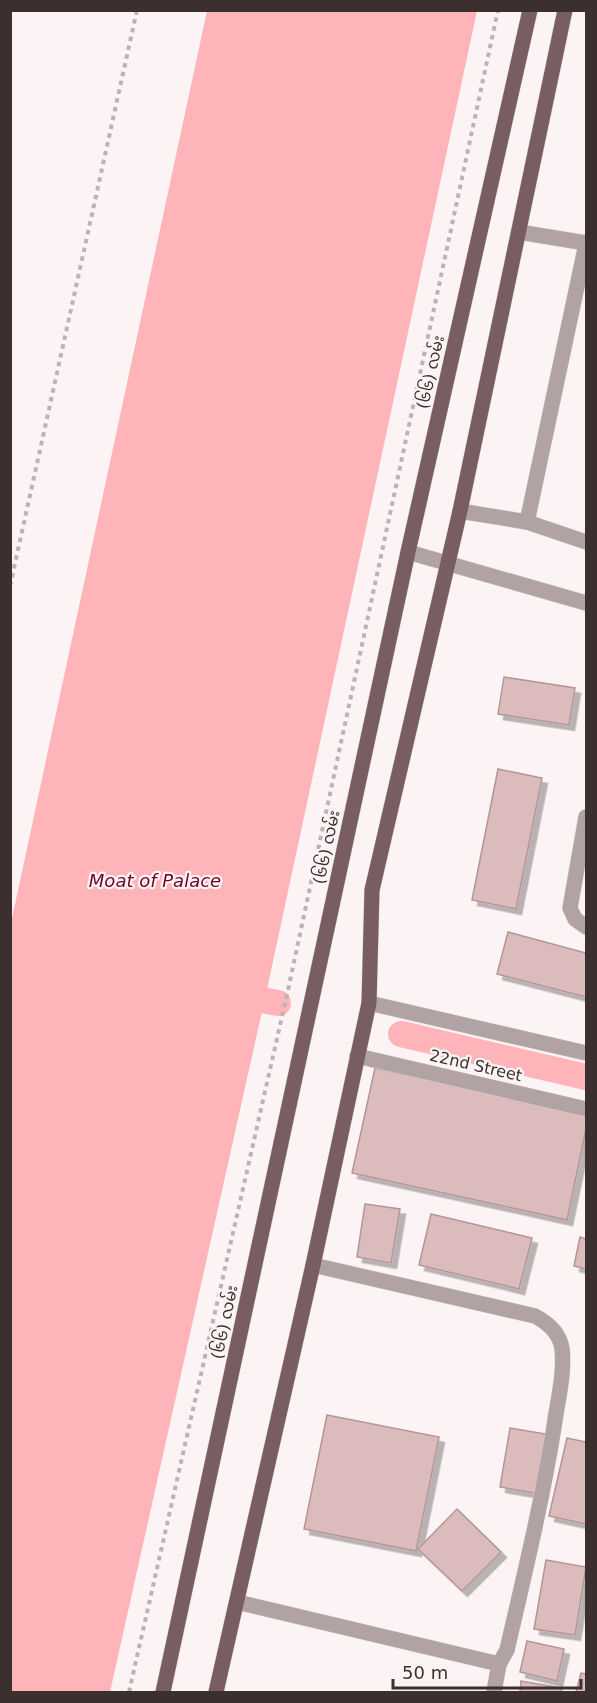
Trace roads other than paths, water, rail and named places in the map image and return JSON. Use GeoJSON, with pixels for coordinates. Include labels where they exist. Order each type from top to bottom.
{"type":"FeatureCollection","features":[{"type":"Feature","properties":{"kind":"main road","name":"(၆၆) လမ်း"},"geometry":{"type":"LineString","coordinates":[[162,1692],[408,552],[530,10]]}},
{"type":"Feature","properties":{"kind":"main road"},"geometry":{"type":"LineString","coordinates":[[216,1692],[313,1265],[369,1003],[372,890],[460,512],[565,10]]}},
{"type":"Feature","properties":{"kind":"street"},"geometry":{"type":"LineString","coordinates":[[519,232],[586,244],[527,522]]}},
{"type":"Feature","properties":{"kind":"street"},"geometry":{"type":"LineString","coordinates":[[460,512],[527,522],[586,542]]}},
{"type":"Feature","properties":{"kind":"street"},"geometry":{"type":"LineString","coordinates":[[408,552],[586,603]]}},
{"type":"Feature","properties":{"kind":"street"},"geometry":{"type":"LineString","coordinates":[[586,817],[570,908],[575,919],[586,927]]}},
{"type":"Feature","properties":{"kind":"street"},"geometry":{"type":"LineString","coordinates":[[369,1003],[586,1053]]}},
{"type":"Feature","properties":{"kind":"street","name":"22nd Street"},"geometry":{"type":"LineString","coordinates":[[357,1056],[586,1109]]}},
{"type":"Feature","properties":{"kind":"street"},"geometry":{"type":"LineString","coordinates":[[313,1265],[535,1316],[548,1323],[557,1335],[562,1349],[559,1392],[543,1492],[507,1650],[499,1664],[494,1692]]}},
{"type":"Feature","properties":{"kind":"street"},"geometry":{"type":"LineString","coordinates":[[237,1602],[499,1664]]}},
{"type":"Feature","properties":{"kind":"water","name":"Moat of Palace"},"geometry":{"type":"Polygon","coordinates":[[[207,11],[477,11],[269,980],[110,1692],[11,1692],[11,923],[207,11]]]}},
{"type":"Feature","properties":{"kind":"waterway"},"geometry":{"type":"LineString","coordinates":[[231,994],[278,1003]]}},
{"type":"Feature","properties":{"kind":"waterway"},"geometry":{"type":"LineString","coordinates":[[401,1034],[586,1077]]}}]}
